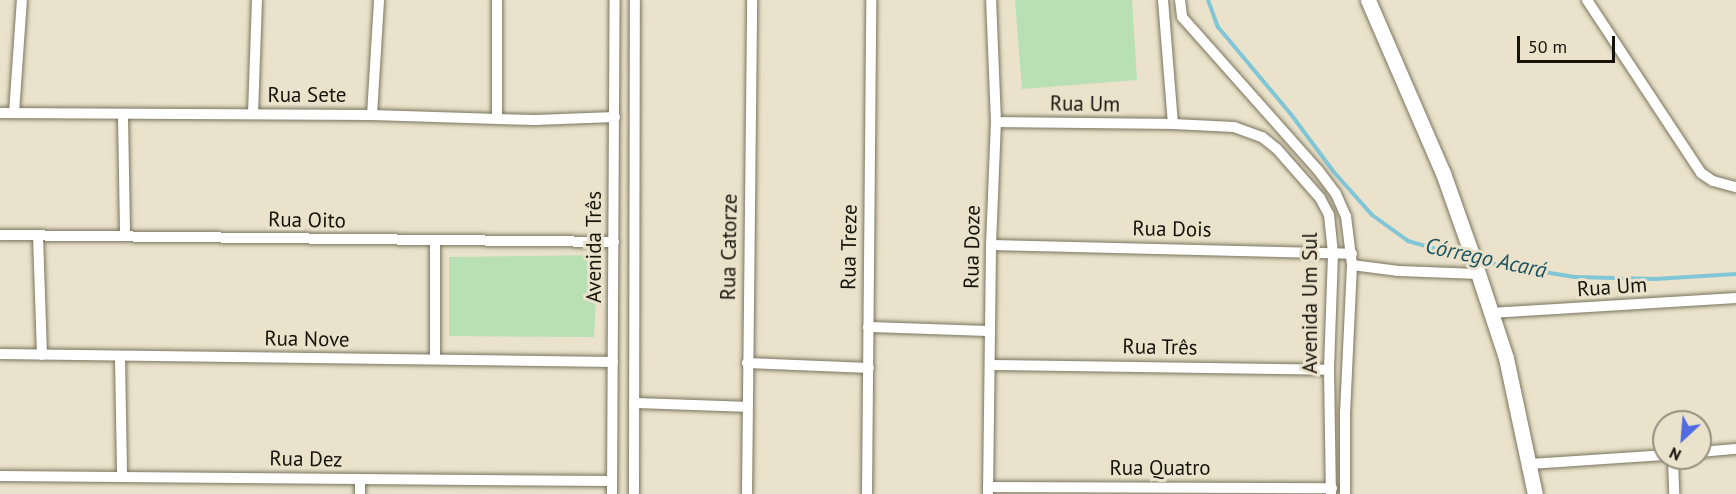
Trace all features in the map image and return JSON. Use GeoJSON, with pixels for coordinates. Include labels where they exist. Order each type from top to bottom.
{"type":"FeatureCollection","features":[{"type":"Feature","properties":{"kind":"street"},"geometry":{"type":"LineString","coordinates":[[14,113],[18,31],[22,0]]}},
{"type":"Feature","properties":{"kind":"street"},"geometry":{"type":"LineString","coordinates":[[253,114],[257,0]]}},
{"type":"Feature","properties":{"kind":"street"},"geometry":{"type":"LineString","coordinates":[[372,115],[379,0]]}},
{"type":"Feature","properties":{"kind":"street"},"geometry":{"type":"LineString","coordinates":[[497,0],[497,118]]}},
{"type":"Feature","properties":{"kind":"street","name":"Avenida Três"},"geometry":{"type":"LineString","coordinates":[[612,494],[615,0]]}},
{"type":"Feature","properties":{"kind":"street","name":"Avenida Três"},"geometry":{"type":"LineString","coordinates":[[634,494],[635,0]]}},
{"type":"Feature","properties":{"kind":"street","name":"Rua Catorze"},"geometry":{"type":"LineString","coordinates":[[747,494],[746,407],[752,0]]}},
{"type":"Feature","properties":{"kind":"street","name":"Rua Treze"},"geometry":{"type":"LineString","coordinates":[[867,494],[871,0]]}},
{"type":"Feature","properties":{"kind":"street","name":"Rua Doze"},"geometry":{"type":"LineString","coordinates":[[988,491],[991,245],[996,122],[992,0]]}},
{"type":"Feature","properties":{"kind":"street"},"geometry":{"type":"LineString","coordinates":[[1163,0],[1173,124]]}},
{"type":"Feature","properties":{"kind":"street"},"geometry":{"type":"LineString","coordinates":[[1165,21],[1182,17],[1180,0]]}},
{"type":"Feature","properties":{"kind":"street"},"geometry":{"type":"LineString","coordinates":[[1368,0],[1443,173],[1474,262],[1506,358],[1535,494]]}},
{"type":"Feature","properties":{"kind":"street"},"geometry":{"type":"LineString","coordinates":[[1587,0],[1701,173],[1713,181],[1736,187]]}},
{"type":"Feature","properties":{"kind":"street","name":"Avenida Um Sul"},"geometry":{"type":"LineString","coordinates":[[1182,17],[1318,170],[1342,204],[1349,228],[1352,259],[1344,466],[1346,494]]}},
{"type":"Feature","properties":{"kind":"street"},"geometry":{"type":"LineString","coordinates":[[615,69],[635,66]]}},
{"type":"Feature","properties":{"kind":"street","name":"Rua Sete"},"geometry":{"type":"LineString","coordinates":[[0,113],[123,116],[170,113],[372,115],[535,120],[615,117]]}},
{"type":"Feature","properties":{"kind":"street"},"geometry":{"type":"LineString","coordinates":[[123,116],[125,236]]}},
{"type":"Feature","properties":{"kind":"street","name":"Rua Um"},"geometry":{"type":"LineString","coordinates":[[996,122],[1173,124]]}},
{"type":"Feature","properties":{"kind":"street","name":"Avenida Um Sul"},"geometry":{"type":"LineString","coordinates":[[1173,124],[1234,127],[1253,133],[1277,149],[1320,198],[1329,215],[1333,254],[1329,370],[1332,491]]}},
{"type":"Feature","properties":{"kind":"street"},"geometry":{"type":"LineString","coordinates":[[1305,181],[1318,170]]}},
{"type":"Feature","properties":{"kind":"street"},"geometry":{"type":"LineString","coordinates":[[614,189],[634,189]]}},
{"type":"Feature","properties":{"kind":"street","name":"Rua Oito"},"geometry":{"type":"LineString","coordinates":[[0,235],[614,242]]}},
{"type":"Feature","properties":{"kind":"street"},"geometry":{"type":"LineString","coordinates":[[38,236],[42,355]]}},
{"type":"Feature","properties":{"kind":"street"},"geometry":{"type":"LineString","coordinates":[[435,241],[435,358]]}},
{"type":"Feature","properties":{"kind":"street","name":"Rua Dois"},"geometry":{"type":"LineString","coordinates":[[991,245],[1333,254],[1399,270],[1474,262]]}},
{"type":"Feature","properties":{"kind":"street"},"geometry":{"type":"LineString","coordinates":[[614,288],[634,285]]}},
{"type":"Feature","properties":{"kind":"street","name":"Rua Um"},"geometry":{"type":"LineString","coordinates":[[1491,313],[1736,298]]}},
{"type":"Feature","properties":{"kind":"street"},"geometry":{"type":"LineString","coordinates":[[1331,299],[1351,300]]}},
{"type":"Feature","properties":{"kind":"street"},"geometry":{"type":"LineString","coordinates":[[868,327],[990,331]]}},
{"type":"Feature","properties":{"kind":"street","name":"Rua Nove"},"geometry":{"type":"LineString","coordinates":[[0,354],[613,362]]}},
{"type":"Feature","properties":{"kind":"street"},"geometry":{"type":"LineString","coordinates":[[120,357],[122,477]]}},
{"type":"Feature","properties":{"kind":"street"},"geometry":{"type":"LineString","coordinates":[[747,363],[869,368]]}},
{"type":"Feature","properties":{"kind":"street","name":"Rua Três"},"geometry":{"type":"LineString","coordinates":[[991,365],[1329,370]]}},
{"type":"Feature","properties":{"kind":"street"},"geometry":{"type":"LineString","coordinates":[[634,403],[746,407]]}},
{"type":"Feature","properties":{"kind":"street"},"geometry":{"type":"LineString","coordinates":[[612,439],[634,439]]}},
{"type":"Feature","properties":{"kind":"street"},"geometry":{"type":"LineString","coordinates":[[1712,451],[1736,449]]}},
{"type":"Feature","properties":{"kind":"street"},"geometry":{"type":"LineString","coordinates":[[1530,464],[1652,456]]}},
{"type":"Feature","properties":{"kind":"street"},"geometry":{"type":"LineString","coordinates":[[1331,465],[1344,466]]}},
{"type":"Feature","properties":{"kind":"street"},"geometry":{"type":"LineString","coordinates":[[1673,470],[1674,494]]}},
{"type":"Feature","properties":{"kind":"street","name":"Rua Dez"},"geometry":{"type":"LineString","coordinates":[[0,476],[612,481]]}},
{"type":"Feature","properties":{"kind":"street"},"geometry":{"type":"LineString","coordinates":[[360,480],[360,494]]}},
{"type":"Feature","properties":{"kind":"street","name":"Rua Quatro"},"geometry":{"type":"LineString","coordinates":[[988,491],[1332,491]]}},
{"type":"Feature","properties":{"kind":"green space"},"geometry":{"type":"Polygon","coordinates":[[[1015,0],[1132,0],[1137,80],[1022,89],[1015,0]]]}},
{"type":"Feature","properties":{"kind":"green space"},"geometry":{"type":"Polygon","coordinates":[[[598,255],[594,337],[449,336],[449,257],[598,255]]]}},
{"type":"Feature","properties":{"kind":"waterway","name":"Córrego Acará"},"geometry":{"type":"LineString","coordinates":[[1208,0],[1218,27],[1290,113],[1333,171],[1372,215],[1408,241],[1470,259]]}},
{"type":"Feature","properties":{"kind":"waterway","name":"Córrego Acará"},"geometry":{"type":"LineString","coordinates":[[1477,261],[1575,277],[1655,279],[1736,274]]}}]}
